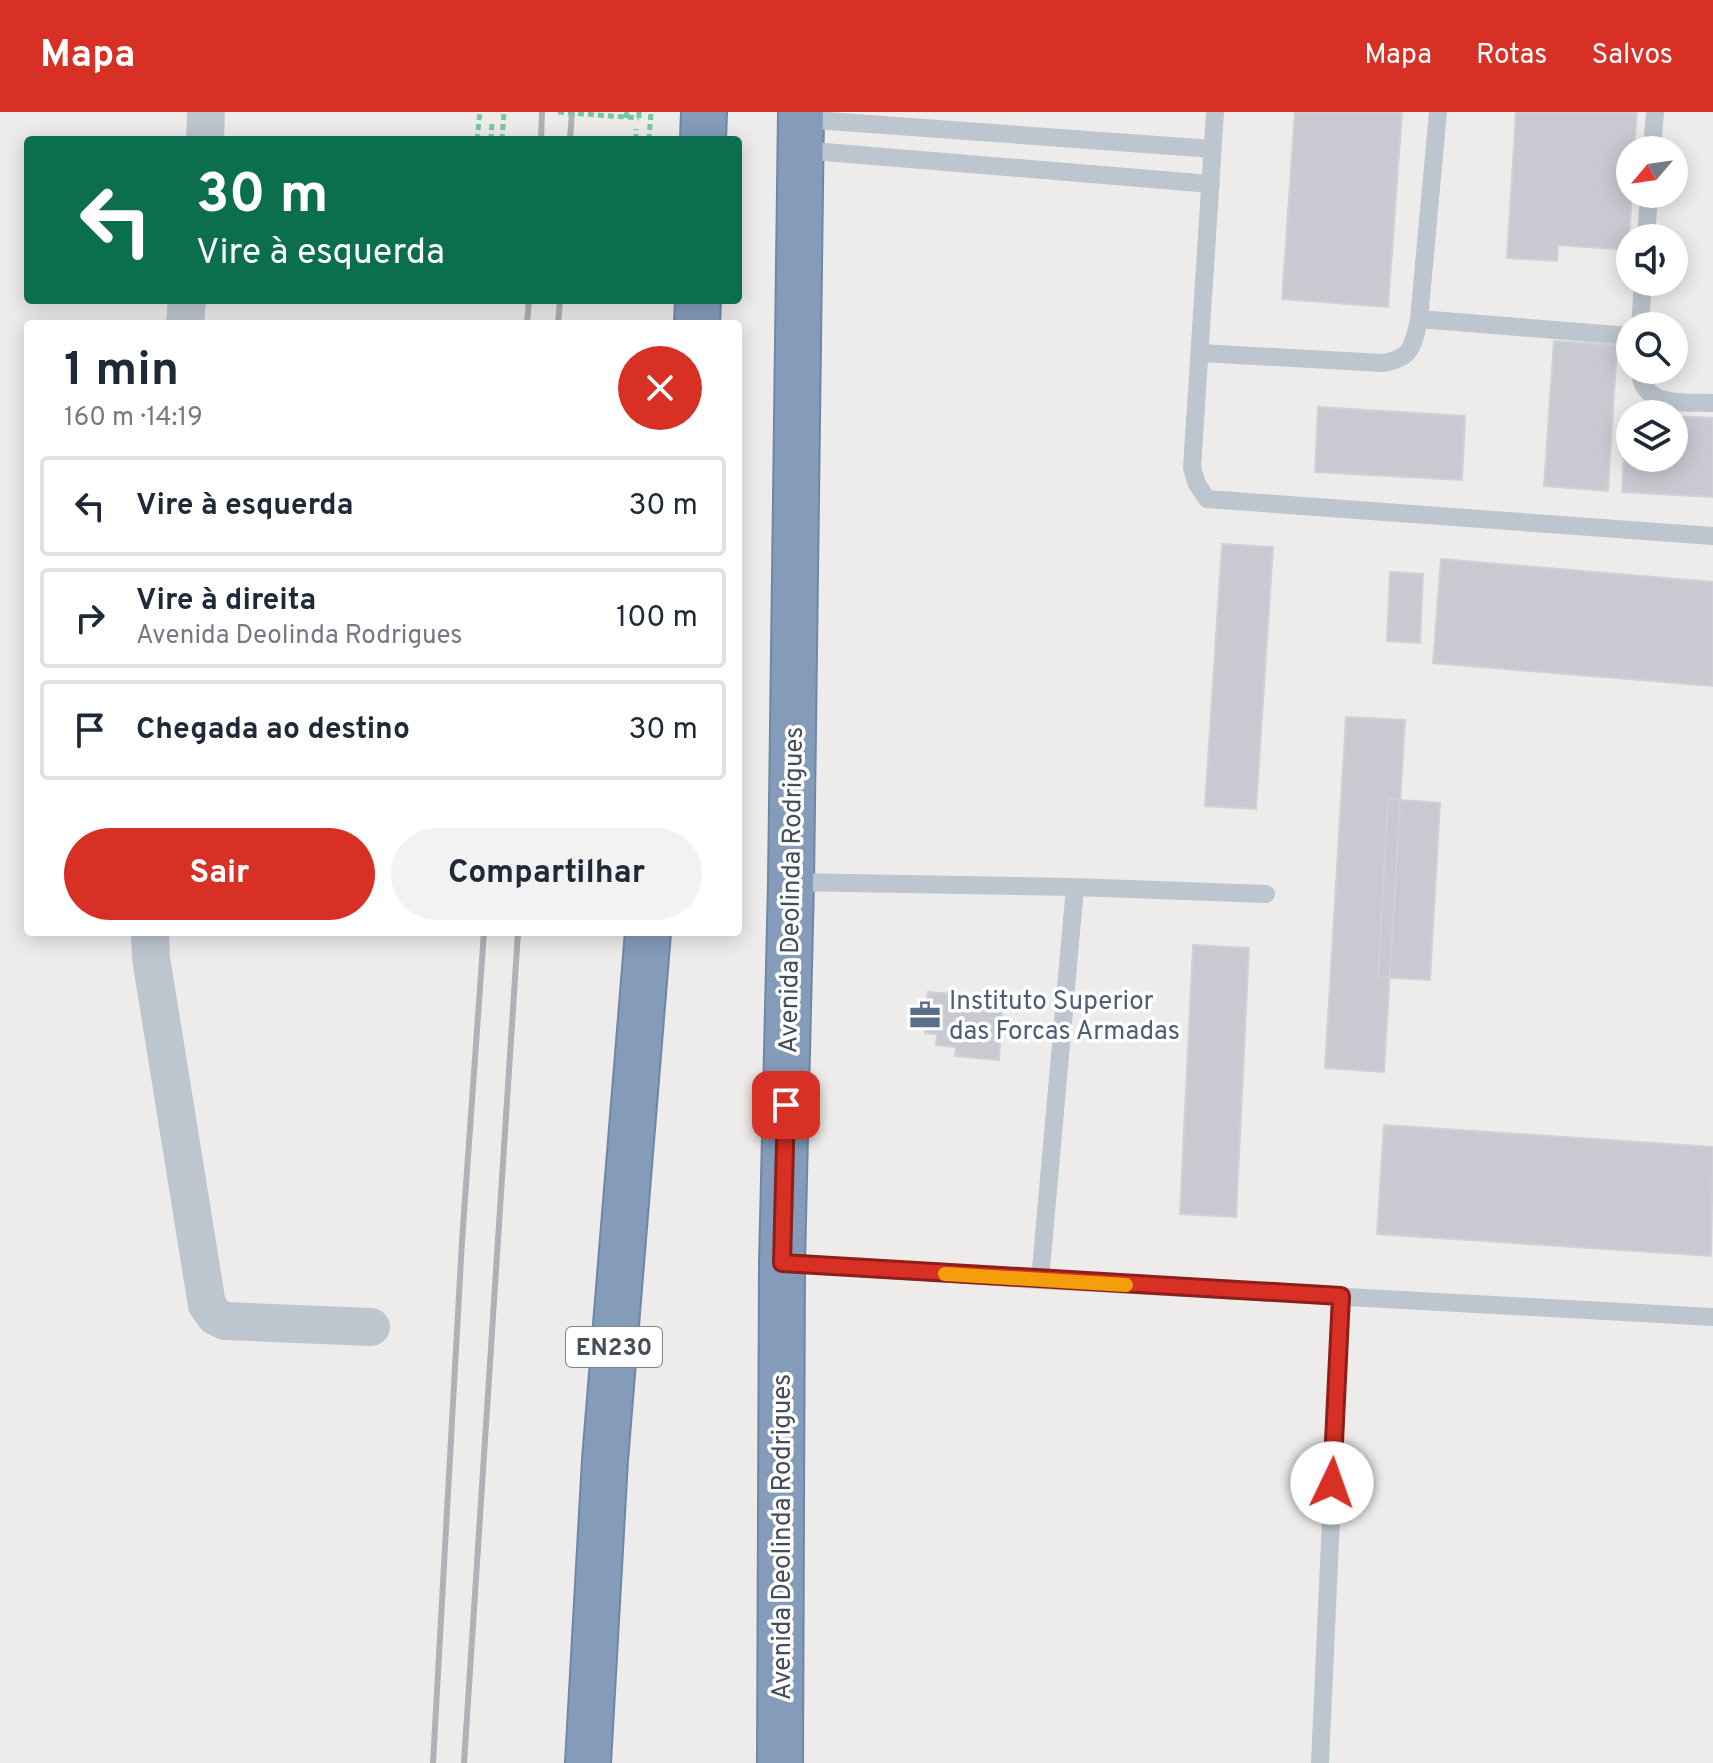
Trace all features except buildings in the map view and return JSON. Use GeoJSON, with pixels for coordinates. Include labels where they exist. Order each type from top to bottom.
{"type":"FeatureCollection","features":[{"type":"Feature","properties":{"kind":"highway"},"geometry":{"type":"LineString","coordinates":[[703,136],[704,112]]}},
{"type":"Feature","properties":{"kind":"highway","name":"Avenida Deolinda Rodrigues"},"geometry":{"type":"LineString","coordinates":[[780,1763],[782,1263],[791,882],[801,127]]}},
{"type":"Feature","properties":{"kind":"highway","name":"EN230"},"geometry":{"type":"LineString","coordinates":[[588,1763],[605,1460],[648,936]]}},
{"type":"Feature","properties":{"kind":"street"},"geometry":{"type":"LineString","coordinates":[[205,136],[206,112]]}},
{"type":"Feature","properties":{"kind":"street"},"geometry":{"type":"LineString","coordinates":[[150,936],[151,958],[207,1305],[215,1316],[225,1321],[371,1327]]}},
{"type":"Feature","properties":{"kind":"lane"},"geometry":{"type":"LineString","coordinates":[[1215,112],[1192,468],[1197,484],[1207,499],[1713,536]]}},
{"type":"Feature","properties":{"kind":"lane"},"geometry":{"type":"LineString","coordinates":[[1201,353],[1382,363],[1398,361],[1413,347],[1419,319],[1438,112]]}},
{"type":"Feature","properties":{"kind":"lane"},"geometry":{"type":"LineString","coordinates":[[1653,136],[1655,112]]}},
{"type":"Feature","properties":{"kind":"lane"},"geometry":{"type":"LineString","coordinates":[[801,127],[1213,149]]}},
{"type":"Feature","properties":{"kind":"lane"},"geometry":{"type":"LineString","coordinates":[[801,127],[1211,184]]}},
{"type":"Feature","properties":{"kind":"lane"},"geometry":{"type":"LineString","coordinates":[[1419,319],[1616,335]]}},
{"type":"Feature","properties":{"kind":"lane"},"geometry":{"type":"LineString","coordinates":[[1642,384],[1650,394],[1664,402],[1713,403]]}},
{"type":"Feature","properties":{"kind":"lane"},"geometry":{"type":"LineString","coordinates":[[791,882],[1266,894]]}},
{"type":"Feature","properties":{"kind":"lane"},"geometry":{"type":"LineString","coordinates":[[1040,1280],[1075,887]]}},
{"type":"Feature","properties":{"kind":"lane"},"geometry":{"type":"LineString","coordinates":[[782,1263],[1713,1317]]}},
{"type":"Feature","properties":{"kind":"lane"},"geometry":{"type":"LineString","coordinates":[[1320,1763],[1341,1296]]}},
{"type":"Feature","properties":{"kind":"path"},"geometry":{"type":"LineString","coordinates":[[477,136],[480,112]]}},
{"type":"Feature","properties":{"kind":"path"},"geometry":{"type":"LineString","coordinates":[[502,136],[504,112]]}},
{"type":"Feature","properties":{"kind":"path"},"geometry":{"type":"LineString","coordinates":[[558,112],[639,115]]}},
{"type":"Feature","properties":{"kind":"path"},"geometry":{"type":"LineString","coordinates":[[649,136],[651,112]]}},
{"type":"Feature","properties":{"kind":"path"},"geometry":{"type":"LineString","coordinates":[[491,136],[492,121]]}},
{"type":"Feature","properties":{"kind":"path"},"geometry":{"type":"LineString","coordinates":[[636,129],[636,136]]}},
{"type":"Feature","properties":{"kind":"railway"},"geometry":{"type":"LineString","coordinates":[[541,136],[542,112]]}},
{"type":"Feature","properties":{"kind":"railway"},"geometry":{"type":"LineString","coordinates":[[570,136],[572,112]]}},
{"type":"Feature","properties":{"kind":"railway"},"geometry":{"type":"LineString","coordinates":[[527,320],[529,304]]}},
{"type":"Feature","properties":{"kind":"railway"},"geometry":{"type":"LineString","coordinates":[[558,320],[560,304]]}},
{"type":"Feature","properties":{"kind":"railway"},"geometry":{"type":"LineString","coordinates":[[433,1763],[462,1241],[484,936]]}},
{"type":"Feature","properties":{"kind":"railway"},"geometry":{"type":"LineString","coordinates":[[464,1763],[518,936]]}},
{"type":"Feature","properties":{"kind":"slow traffic"},"geometry":{"type":"LineString","coordinates":[[945,1274],[1126,1285]]}},
{"type":"Feature","properties":{"kind":"place","name":"Instituto Superior das Forcas Armadas"},"geometry":{"type":"Point","coordinates":[925,1015]}},
{"type":"Feature","properties":{"kind":"route"},"geometry":{"type":"LineString","coordinates":[[786,1105],[782,1263],[1341,1296],[1332,1483]]}}]}
